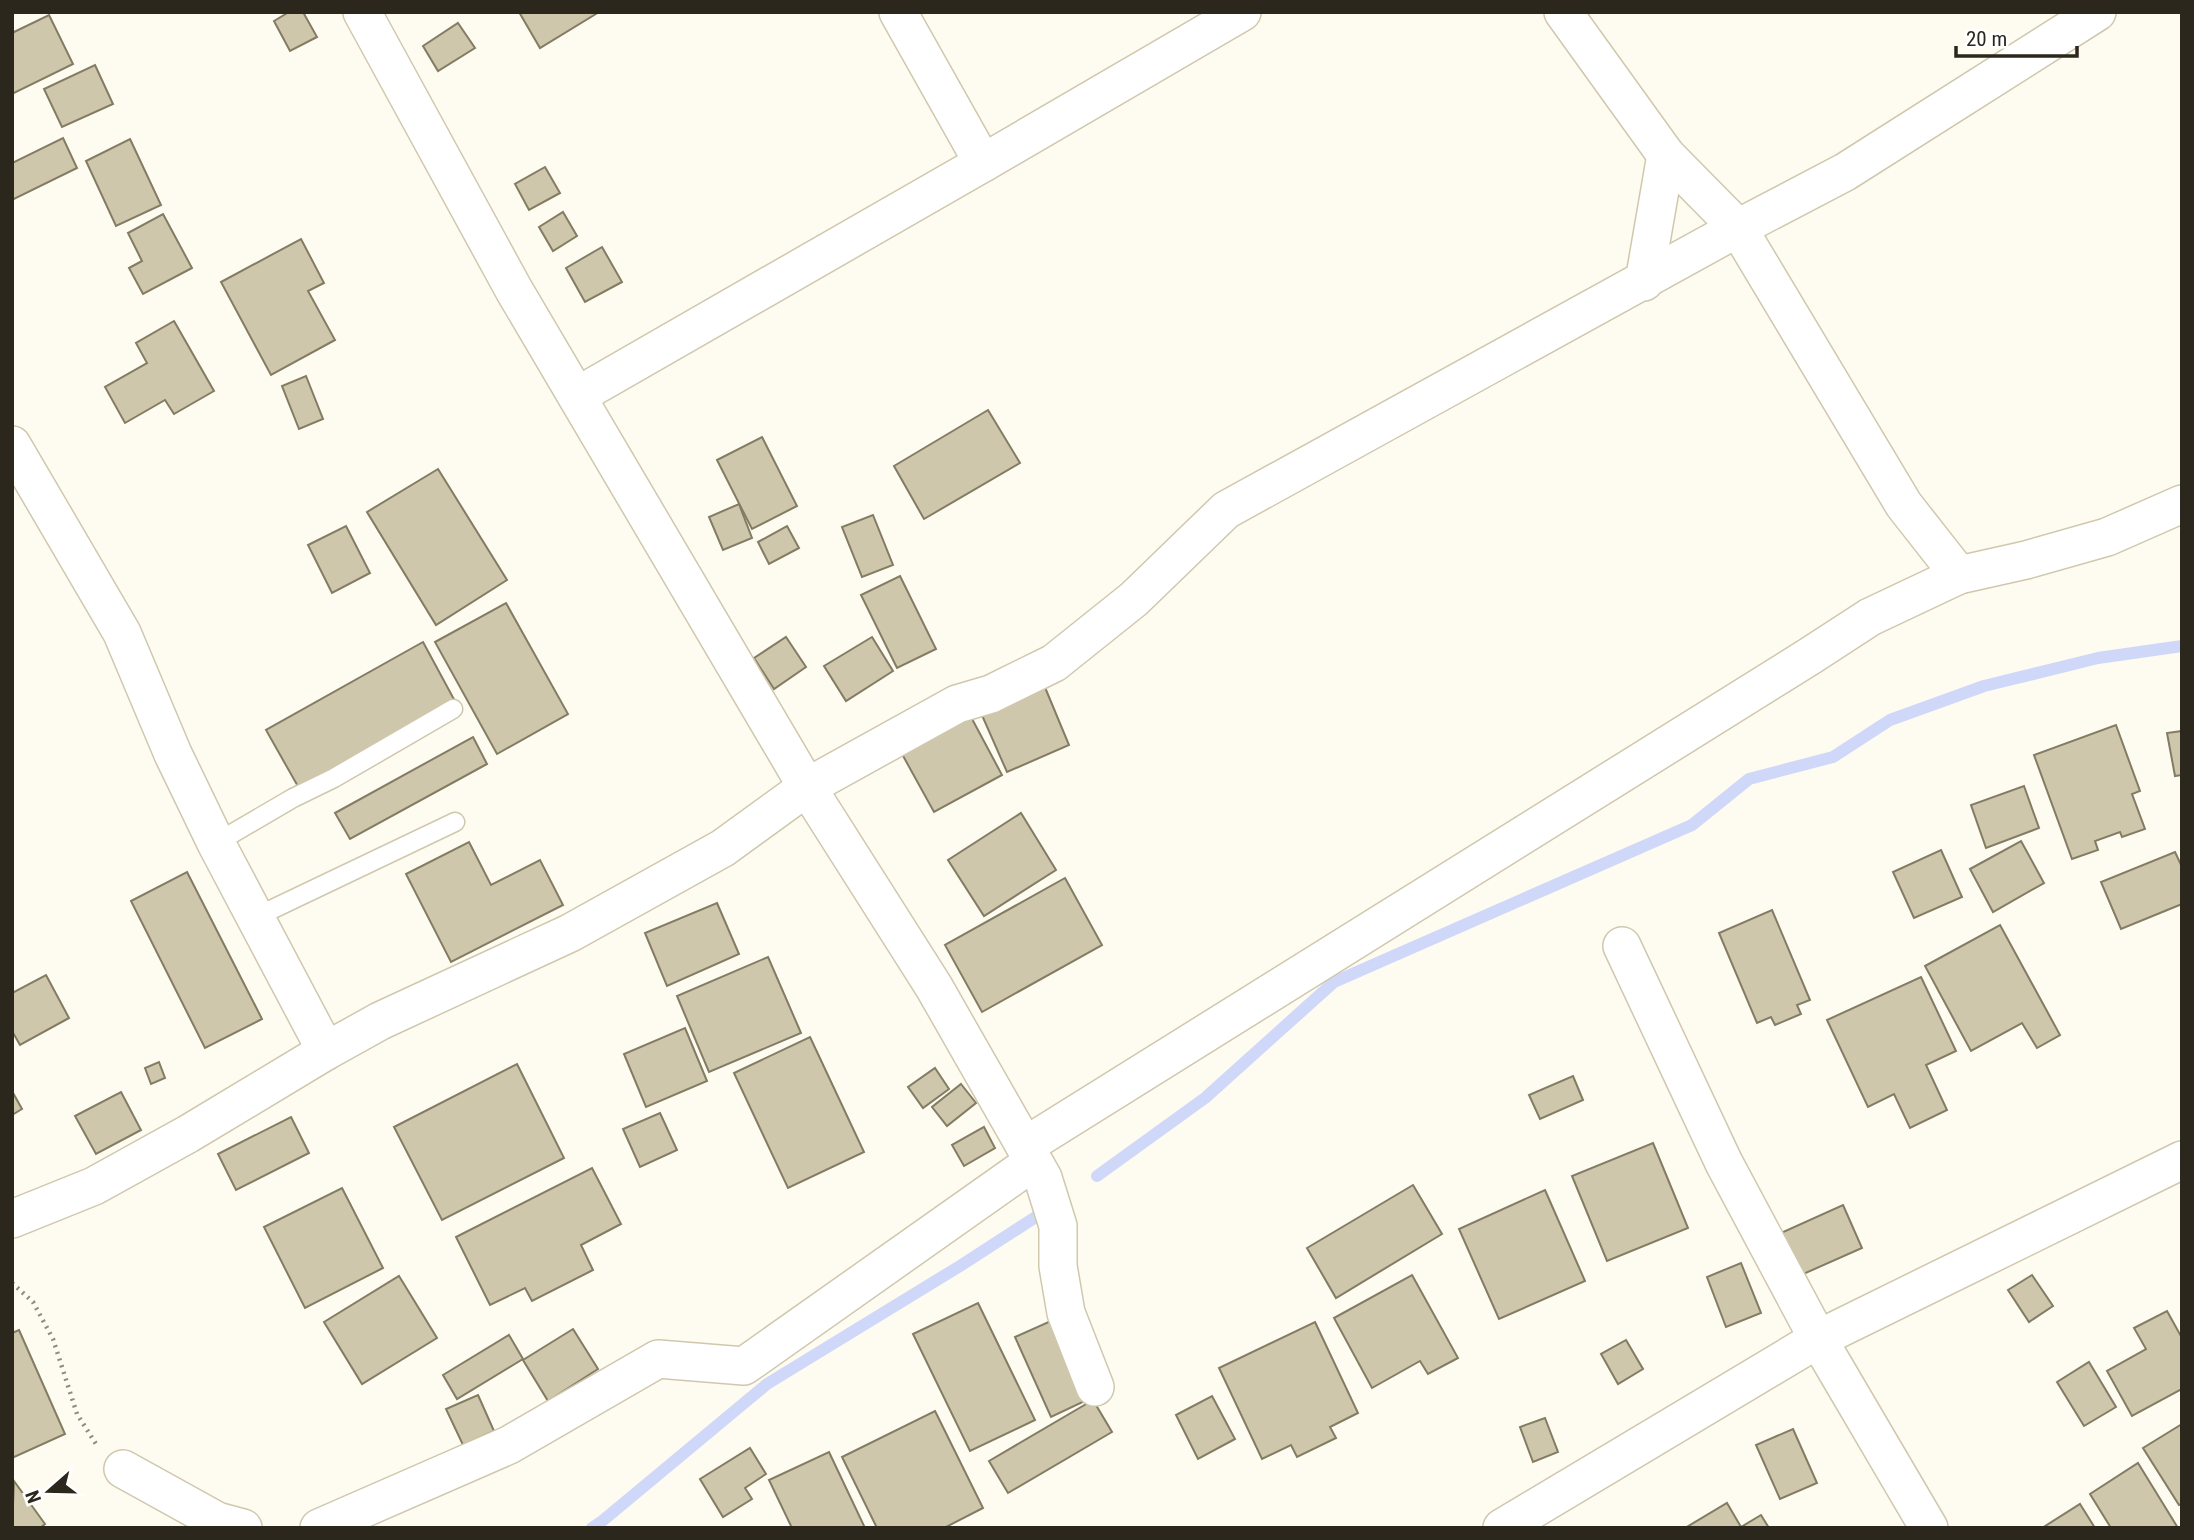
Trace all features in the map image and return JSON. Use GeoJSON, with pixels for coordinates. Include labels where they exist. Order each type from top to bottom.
{"type":"FeatureCollection","features":[{"type":"Feature","properties":{"kind":"street"},"geometry":{"type":"LineString","coordinates":[[362,12],[514,290],[775,734],[934,986],[1043,1178],[1058,1226],[1058,1266],[1066,1313],[1095,1387]]}},
{"type":"Feature","properties":{"kind":"street"},"geometry":{"type":"LineString","coordinates":[[898,12],[983,163]]}},
{"type":"Feature","properties":{"kind":"street"},"geometry":{"type":"LineString","coordinates":[[577,396],[1242,12]]}},
{"type":"Feature","properties":{"kind":"street"},"geometry":{"type":"LineString","coordinates":[[1563,12],[1666,155],[1738,228],[1904,505],[1959,575]]}},
{"type":"Feature","properties":{"kind":"street"},"geometry":{"type":"LineString","coordinates":[[12,1219],[94,1186],[380,1021],[570,933],[723,848],[807,787],[957,704],[991,694],[1054,663],[1134,599],[1226,510],[1738,228],[1845,172],[2097,12]]}},
{"type":"Feature","properties":{"kind":"street"},"geometry":{"type":"LineString","coordinates":[[1644,282],[1666,155]]}},
{"type":"Feature","properties":{"kind":"street"},"geometry":{"type":"LineString","coordinates":[[12,445],[122,633],[173,754],[216,843],[326,1051]]}},
{"type":"Feature","properties":{"kind":"street"},"geometry":{"type":"LineString","coordinates":[[319,1528],[509,1445],[658,1359],[744,1366],[1029,1154],[1870,617],[1959,575],[2026,560],[2107,537],[2182,504]]}},
{"type":"Feature","properties":{"kind":"street"},"geometry":{"type":"LineString","coordinates":[[1622,946],[1724,1163],[1818,1339],[1929,1528]]}},
{"type":"Feature","properties":{"kind":"street"},"geometry":{"type":"LineString","coordinates":[[1502,1528],[1818,1339],[2182,1160]]}},
{"type":"Feature","properties":{"kind":"street"},"geometry":{"type":"LineString","coordinates":[[123,1469],[216,1521],[243,1528]]}},
{"type":"Feature","properties":{"kind":"lane"},"geometry":{"type":"LineString","coordinates":[[216,843],[453,709]]}},
{"type":"Feature","properties":{"kind":"lane"},"geometry":{"type":"LineString","coordinates":[[254,918],[455,822]]}},
{"type":"Feature","properties":{"kind":"path"},"geometry":{"type":"LineString","coordinates":[[12,1283],[33,1302],[53,1339],[78,1414],[95,1443],[123,1469]]}},
{"type":"Feature","properties":{"kind":"building"},"geometry":{"type":"Polygon","coordinates":[[[289,12],[303,12],[317,37],[290,51],[274,21],[289,12]]]}},
{"type":"Feature","properties":{"kind":"building"},"geometry":{"type":"Polygon","coordinates":[[[519,12],[599,12],[540,48],[519,12]]]}},
{"type":"Feature","properties":{"kind":"building"},"geometry":{"type":"Polygon","coordinates":[[[49,15],[73,64],[12,94],[12,33],[49,15]]]}},
{"type":"Feature","properties":{"kind":"building"},"geometry":{"type":"Polygon","coordinates":[[[458,23],[475,48],[438,71],[423,46],[458,23]]]}},
{"type":"Feature","properties":{"kind":"building"},"geometry":{"type":"Polygon","coordinates":[[[95,65],[113,104],[62,127],[44,89],[95,65]]]}},
{"type":"Feature","properties":{"kind":"building"},"geometry":{"type":"Polygon","coordinates":[[[63,138],[77,168],[12,200],[12,163],[63,138]]]}},
{"type":"Feature","properties":{"kind":"building"},"geometry":{"type":"Polygon","coordinates":[[[130,139],[161,205],[116,226],[86,161],[130,139]]]}},
{"type":"Feature","properties":{"kind":"building"},"geometry":{"type":"Polygon","coordinates":[[[545,167],[560,193],[529,210],[515,184],[545,167]]]}},
{"type":"Feature","properties":{"kind":"building"},"geometry":{"type":"Polygon","coordinates":[[[563,212],[577,236],[553,251],[539,227],[563,212]]]}},
{"type":"Feature","properties":{"kind":"building"},"geometry":{"type":"Polygon","coordinates":[[[163,214],[192,268],[143,294],[129,268],[142,261],[128,233],[163,214]]]}},
{"type":"Feature","properties":{"kind":"building"},"geometry":{"type":"Polygon","coordinates":[[[301,239],[324,283],[308,291],[335,340],[271,375],[221,282],[301,239]]]}},
{"type":"Feature","properties":{"kind":"building"},"geometry":{"type":"Polygon","coordinates":[[[602,247],[622,282],[585,302],[566,268],[602,247]]]}},
{"type":"Feature","properties":{"kind":"building"},"geometry":{"type":"Polygon","coordinates":[[[174,321],[214,391],[174,414],[165,400],[125,423],[105,387],[147,363],[136,343],[174,321]]]}},
{"type":"Feature","properties":{"kind":"building"},"geometry":{"type":"Polygon","coordinates":[[[306,376],[323,419],[299,429],[282,386],[306,376]]]}},
{"type":"Feature","properties":{"kind":"building"},"geometry":{"type":"Polygon","coordinates":[[[988,410],[1020,463],[924,519],[894,466],[988,410]]]}},
{"type":"Feature","properties":{"kind":"building"},"geometry":{"type":"Polygon","coordinates":[[[762,437],[797,506],[752,529],[717,460],[762,437]]]}},
{"type":"Feature","properties":{"kind":"building"},"geometry":{"type":"Polygon","coordinates":[[[438,469],[507,580],[436,625],[367,512],[438,469]]]}},
{"type":"Feature","properties":{"kind":"building"},"geometry":{"type":"Polygon","coordinates":[[[739,504],[752,538],[723,550],[709,517],[739,504]]]}},
{"type":"Feature","properties":{"kind":"building"},"geometry":{"type":"Polygon","coordinates":[[[873,515],[893,565],[862,577],[842,527],[873,515]]]}},
{"type":"Feature","properties":{"kind":"building"},"geometry":{"type":"Polygon","coordinates":[[[346,526],[370,573],[332,593],[308,545],[346,526]]]}},
{"type":"Feature","properties":{"kind":"building"},"geometry":{"type":"Polygon","coordinates":[[[787,526],[799,548],[769,564],[758,542],[787,526]]]}},
{"type":"Feature","properties":{"kind":"building"},"geometry":{"type":"Polygon","coordinates":[[[900,576],[936,649],[897,668],[861,595],[900,576]]]}},
{"type":"Feature","properties":{"kind":"building"},"geometry":{"type":"Polygon","coordinates":[[[506,603],[568,714],[497,754],[435,642],[506,603]]]}},
{"type":"Feature","properties":{"kind":"building"},"geometry":{"type":"Polygon","coordinates":[[[786,637],[806,667],[774,689],[754,658],[786,637]]]}},
{"type":"Feature","properties":{"kind":"building"},"geometry":{"type":"Polygon","coordinates":[[[872,637],[893,671],[846,701],[824,666],[872,637]]]}},
{"type":"Feature","properties":{"kind":"building"},"geometry":{"type":"Polygon","coordinates":[[[423,642],[456,703],[300,790],[266,730],[423,642]]]}},
{"type":"Feature","properties":{"kind":"building"},"geometry":{"type":"Polygon","coordinates":[[[1044,685],[1069,745],[1007,772],[981,713],[1044,685]]]}},
{"type":"Feature","properties":{"kind":"building"},"geometry":{"type":"Polygon","coordinates":[[[971,717],[1002,775],[934,812],[902,754],[971,717]]]}},
{"type":"Feature","properties":{"kind":"building"},"geometry":{"type":"Polygon","coordinates":[[[2116,725],[2140,791],[2132,794],[2145,829],[2122,837],[2120,832],[2095,841],[2098,850],[2072,859],[2034,755],[2116,725]]]}},
{"type":"Feature","properties":{"kind":"building"},"geometry":{"type":"Polygon","coordinates":[[[2182,731],[2182,775],[2175,776],[2167,733],[2182,731]]]}},
{"type":"Feature","properties":{"kind":"building"},"geometry":{"type":"Polygon","coordinates":[[[473,737],[487,764],[350,839],[335,813],[473,737]]]}},
{"type":"Feature","properties":{"kind":"building"},"geometry":{"type":"Polygon","coordinates":[[[2024,786],[2039,828],[1986,848],[1971,805],[2024,786]]]}},
{"type":"Feature","properties":{"kind":"building"},"geometry":{"type":"Polygon","coordinates":[[[1021,813],[1056,870],[984,916],[948,860],[1021,813]]]}},
{"type":"Feature","properties":{"kind":"building"},"geometry":{"type":"Polygon","coordinates":[[[2021,841],[2044,883],[1993,912],[1970,869],[2021,841]]]}},
{"type":"Feature","properties":{"kind":"building"},"geometry":{"type":"Polygon","coordinates":[[[469,842],[491,885],[540,860],[563,905],[451,962],[406,874],[469,842]]]}},
{"type":"Feature","properties":{"kind":"building"},"geometry":{"type":"Polygon","coordinates":[[[1941,850],[1962,897],[1914,918],[1893,872],[1941,850]]]}},
{"type":"Feature","properties":{"kind":"building"},"geometry":{"type":"Polygon","coordinates":[[[2175,852],[2182,867],[2182,904],[2121,929],[2101,882],[2175,852]]]}},
{"type":"Feature","properties":{"kind":"building"},"geometry":{"type":"Polygon","coordinates":[[[187,872],[262,1019],[205,1048],[131,901],[187,872]]]}},
{"type":"Feature","properties":{"kind":"building"},"geometry":{"type":"Polygon","coordinates":[[[1065,878],[1102,945],[982,1012],[945,945],[1065,878]]]}},
{"type":"Feature","properties":{"kind":"building"},"geometry":{"type":"Polygon","coordinates":[[[717,903],[739,954],[667,986],[645,933],[717,903]]]}},
{"type":"Feature","properties":{"kind":"building"},"geometry":{"type":"Polygon","coordinates":[[[1772,910],[1810,1000],[1797,1005],[1801,1014],[1775,1025],[1771,1017],[1757,1023],[1719,933],[1772,910]]]}},
{"type":"Feature","properties":{"kind":"building"},"geometry":{"type":"Polygon","coordinates":[[[2000,925],[2060,1035],[2037,1048],[2022,1023],[1971,1051],[1925,966],[2000,925]]]}},
{"type":"Feature","properties":{"kind":"building"},"geometry":{"type":"Polygon","coordinates":[[[768,957],[801,1033],[709,1072],[677,996],[768,957]]]}},
{"type":"Feature","properties":{"kind":"building"},"geometry":{"type":"Polygon","coordinates":[[[46,975],[69,1018],[20,1045],[12,1031],[12,993],[46,975]]]}},
{"type":"Feature","properties":{"kind":"building"},"geometry":{"type":"Polygon","coordinates":[[[1921,977],[1956,1051],[1926,1065],[1947,1110],[1910,1128],[1894,1094],[1868,1107],[1827,1020],[1921,977]]]}},
{"type":"Feature","properties":{"kind":"building"},"geometry":{"type":"Polygon","coordinates":[[[685,1028],[707,1081],[646,1107],[624,1054],[685,1028]]]}},
{"type":"Feature","properties":{"kind":"building"},"geometry":{"type":"Polygon","coordinates":[[[810,1037],[864,1152],[788,1188],[734,1073],[810,1037]]]}},
{"type":"Feature","properties":{"kind":"building"},"geometry":{"type":"Polygon","coordinates":[[[159,1062],[165,1078],[151,1084],[145,1068],[159,1062]]]}},
{"type":"Feature","properties":{"kind":"building"},"geometry":{"type":"Polygon","coordinates":[[[517,1064],[564,1158],[442,1220],[394,1127],[517,1064]]]}},
{"type":"Feature","properties":{"kind":"building"},"geometry":{"type":"Polygon","coordinates":[[[935,1068],[949,1089],[923,1108],[908,1087],[935,1068]]]}},
{"type":"Feature","properties":{"kind":"building"},"geometry":{"type":"Polygon","coordinates":[[[1573,1076],[1583,1100],[1540,1119],[1529,1095],[1573,1076]]]}},
{"type":"Feature","properties":{"kind":"building"},"geometry":{"type":"Polygon","coordinates":[[[961,1084],[976,1103],[947,1126],[932,1107],[961,1084]]]}},
{"type":"Feature","properties":{"kind":"building"},"geometry":{"type":"Polygon","coordinates":[[[12,1091],[22,1109],[12,1115],[12,1091]]]}},
{"type":"Feature","properties":{"kind":"building"},"geometry":{"type":"Polygon","coordinates":[[[121,1092],[141,1130],[96,1154],[75,1116],[121,1092]]]}},
{"type":"Feature","properties":{"kind":"building"},"geometry":{"type":"Polygon","coordinates":[[[660,1113],[677,1150],[640,1167],[623,1129],[660,1113]]]}},
{"type":"Feature","properties":{"kind":"building"},"geometry":{"type":"Polygon","coordinates":[[[291,1117],[309,1153],[236,1190],[218,1154],[291,1117]]]}},
{"type":"Feature","properties":{"kind":"building"},"geometry":{"type":"Polygon","coordinates":[[[984,1127],[995,1148],[964,1166],[952,1145],[984,1127]]]}},
{"type":"Feature","properties":{"kind":"building"},"geometry":{"type":"Polygon","coordinates":[[[1653,1143],[1688,1228],[1607,1261],[1572,1176],[1653,1143]]]}},
{"type":"Feature","properties":{"kind":"building"},"geometry":{"type":"Polygon","coordinates":[[[592,1168],[621,1224],[581,1245],[593,1270],[532,1301],[525,1288],[490,1305],[456,1237],[592,1168]]]}},
{"type":"Feature","properties":{"kind":"building"},"geometry":{"type":"Polygon","coordinates":[[[1413,1185],[1442,1234],[1336,1298],[1307,1248],[1413,1185]]]}},
{"type":"Feature","properties":{"kind":"building"},"geometry":{"type":"Polygon","coordinates":[[[342,1188],[383,1268],[305,1308],[264,1227],[342,1188]]]}},
{"type":"Feature","properties":{"kind":"building"},"geometry":{"type":"Polygon","coordinates":[[[1545,1190],[1585,1281],[1499,1319],[1459,1229],[1545,1190]]]}},
{"type":"Feature","properties":{"kind":"building"},"geometry":{"type":"Polygon","coordinates":[[[1843,1205],[1862,1248],[1792,1279],[1772,1237],[1843,1205]]]}},
{"type":"Feature","properties":{"kind":"building"},"geometry":{"type":"Polygon","coordinates":[[[1741,1263],[1761,1313],[1726,1327],[1707,1277],[1741,1263]]]}},
{"type":"Feature","properties":{"kind":"building"},"geometry":{"type":"Polygon","coordinates":[[[1412,1275],[1458,1358],[1428,1374],[1420,1361],[1372,1388],[1334,1318],[1412,1275]]]}},
{"type":"Feature","properties":{"kind":"building"},"geometry":{"type":"Polygon","coordinates":[[[2032,1275],[2053,1306],[2029,1322],[2008,1290],[2032,1275]]]}},
{"type":"Feature","properties":{"kind":"building"},"geometry":{"type":"Polygon","coordinates":[[[399,1276],[437,1338],[362,1384],[324,1322],[399,1276]]]}},
{"type":"Feature","properties":{"kind":"building"},"geometry":{"type":"Polygon","coordinates":[[[978,1303],[1035,1420],[970,1451],[913,1334],[978,1303]]]}},
{"type":"Feature","properties":{"kind":"building"},"geometry":{"type":"Polygon","coordinates":[[[2167,1311],[2182,1338],[2182,1389],[2132,1416],[2107,1371],[2146,1349],[2134,1328],[2167,1311]]]}},
{"type":"Feature","properties":{"kind":"building"},"geometry":{"type":"Polygon","coordinates":[[[1053,1320],[1089,1399],[1051,1417],[1015,1337],[1053,1320]]]}},
{"type":"Feature","properties":{"kind":"building"},"geometry":{"type":"Polygon","coordinates":[[[1315,1322],[1358,1413],[1330,1427],[1336,1438],[1297,1457],[1291,1445],[1262,1459],[1219,1368],[1315,1322]]]}},
{"type":"Feature","properties":{"kind":"building"},"geometry":{"type":"Polygon","coordinates":[[[573,1329],[598,1369],[548,1401],[523,1360],[573,1329]]]}},
{"type":"Feature","properties":{"kind":"building"},"geometry":{"type":"Polygon","coordinates":[[[19,1330],[65,1434],[12,1458],[12,1333],[19,1330]]]}},
{"type":"Feature","properties":{"kind":"building"},"geometry":{"type":"Polygon","coordinates":[[[509,1335],[523,1359],[457,1399],[443,1375],[509,1335]]]}},
{"type":"Feature","properties":{"kind":"building"},"geometry":{"type":"Polygon","coordinates":[[[1626,1340],[1643,1369],[1618,1384],[1601,1354],[1626,1340]]]}},
{"type":"Feature","properties":{"kind":"building"},"geometry":{"type":"Polygon","coordinates":[[[2089,1362],[2116,1407],[2084,1426],[2057,1382],[2089,1362]]]}},
{"type":"Feature","properties":{"kind":"building"},"geometry":{"type":"Polygon","coordinates":[[[478,1395],[494,1431],[463,1445],[446,1409],[478,1395]]]}},
{"type":"Feature","properties":{"kind":"building"},"geometry":{"type":"Polygon","coordinates":[[[1212,1396],[1235,1439],[1198,1459],[1176,1415],[1212,1396]]]}},
{"type":"Feature","properties":{"kind":"building"},"geometry":{"type":"Polygon","coordinates":[[[1093,1400],[1112,1432],[1008,1493],[989,1461],[1093,1400]]]}},
{"type":"Feature","properties":{"kind":"building"},"geometry":{"type":"Polygon","coordinates":[[[935,1411],[983,1508],[944,1528],[877,1528],[842,1457],[935,1411]]]}},
{"type":"Feature","properties":{"kind":"building"},"geometry":{"type":"Polygon","coordinates":[[[1545,1418],[1558,1452],[1533,1462],[1520,1427],[1545,1418]]]}},
{"type":"Feature","properties":{"kind":"building"},"geometry":{"type":"Polygon","coordinates":[[[2182,1424],[2182,1504],[2179,1505],[2143,1448],[2182,1424]]]}},
{"type":"Feature","properties":{"kind":"building"},"geometry":{"type":"Polygon","coordinates":[[[1793,1429],[1817,1483],[1780,1499],[1756,1445],[1793,1429]]]}},
{"type":"Feature","properties":{"kind":"building"},"geometry":{"type":"Polygon","coordinates":[[[750,1448],[766,1474],[745,1488],[752,1499],[723,1517],[700,1479],[750,1448]]]}},
{"type":"Feature","properties":{"kind":"building"},"geometry":{"type":"Polygon","coordinates":[[[829,1452],[865,1528],[792,1528],[769,1480],[829,1452]]]}},
{"type":"Feature","properties":{"kind":"building"},"geometry":{"type":"Polygon","coordinates":[[[2138,1463],[2178,1528],[2111,1528],[2090,1494],[2138,1463]]]}},
{"type":"Feature","properties":{"kind":"building"},"geometry":{"type":"Polygon","coordinates":[[[14,1481],[45,1524],[40,1528],[12,1528],[14,1481]]]}},
{"type":"Feature","properties":{"kind":"building"},"geometry":{"type":"Polygon","coordinates":[[[1727,1503],[1741,1527],[1761,1515],[1769,1528],[1685,1528],[1727,1503]]]}},
{"type":"Feature","properties":{"kind":"building"},"geometry":{"type":"Polygon","coordinates":[[[2080,1504],[2095,1528],[2042,1528],[2080,1504]]]}},
{"type":"Feature","properties":{"kind":"waterway"},"geometry":{"type":"LineString","coordinates":[[1097,1176],[1205,1098],[1334,982],[1692,825],[1749,779],[1833,757],[1890,720],[1984,686],[2098,658],[2182,646]]}},
{"type":"Feature","properties":{"kind":"waterway"},"geometry":{"type":"LineString","coordinates":[[592,1528],[767,1384],[1045,1211]]}}]}
